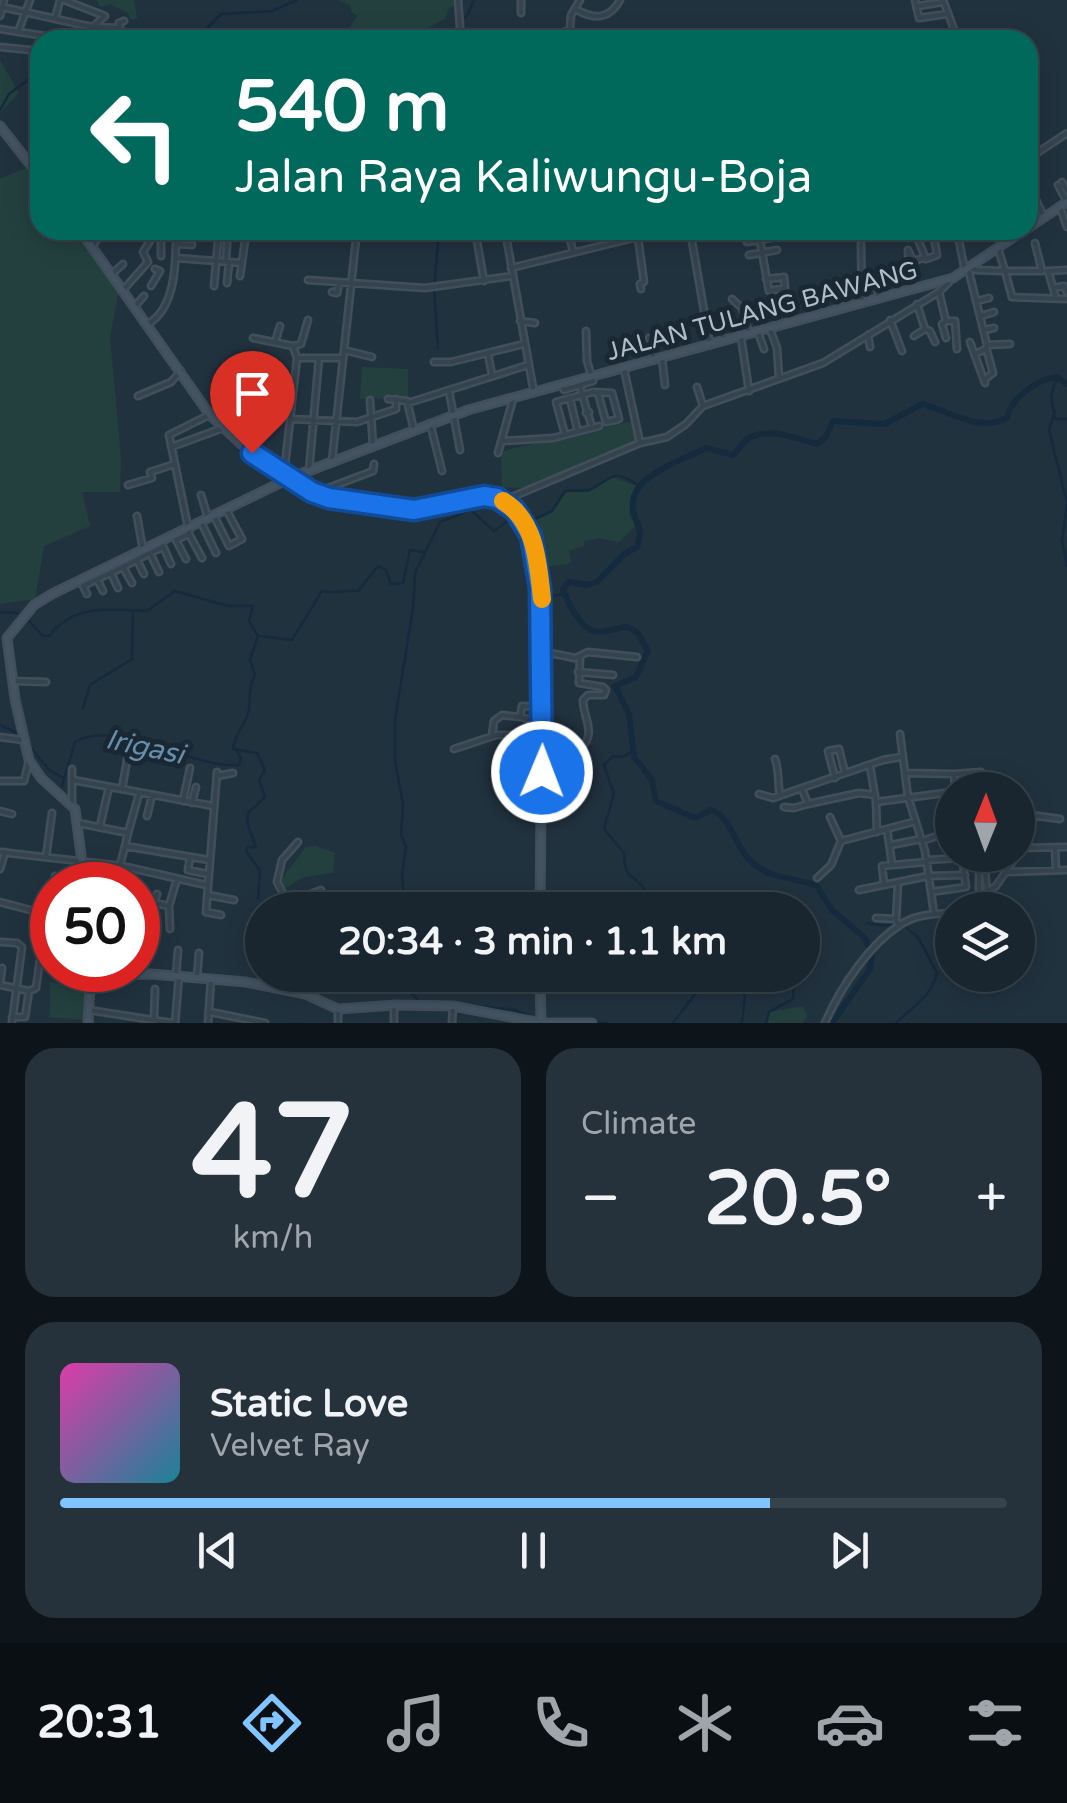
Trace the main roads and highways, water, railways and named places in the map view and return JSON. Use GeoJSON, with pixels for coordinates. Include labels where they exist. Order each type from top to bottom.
{"type":"FeatureCollection","features":[{"type":"Feature","properties":{"kind":"waterway"},"geometry":{"type":"LineString","coordinates":[[205,30],[221,14],[272,11],[297,0]]}},
{"type":"Feature","properties":{"kind":"waterway"},"geometry":{"type":"LineString","coordinates":[[462,19],[474,0]]}},
{"type":"Feature","properties":{"kind":"waterway"},"geometry":{"type":"LineString","coordinates":[[0,110],[9,94],[30,78]]}},
{"type":"Feature","properties":{"kind":"waterway"},"geometry":{"type":"LineString","coordinates":[[438,240],[434,288],[438,348]]}},
{"type":"Feature","properties":{"kind":"waterway"},"geometry":{"type":"LineString","coordinates":[[1057,377],[1051,396],[1055,419],[1067,419]]}},
{"type":"Feature","properties":{"kind":"waterway"},"geometry":{"type":"LineString","coordinates":[[832,1023],[870,969],[872,955],[865,938],[832,910],[817,886],[755,865],[719,814],[711,810],[695,818],[656,801],[652,780],[634,757],[629,714],[615,686],[636,677],[648,651],[638,633],[628,627],[601,632],[588,629],[563,589],[569,582],[597,582],[624,554],[637,547],[640,531],[633,498],[638,488],[658,471],[706,448],[733,455],[748,439],[767,433],[817,444],[825,438],[833,421],[885,424],[922,404],[975,422],[996,422],[1007,418],[1014,403],[1033,386],[1057,377],[1067,384]]}},
{"type":"Feature","properties":{"kind":"waterway"},"geometry":{"type":"LineString","coordinates":[[1055,411],[1049,430],[1067,502]]}},
{"type":"Feature","properties":{"kind":"waterway"},"geometry":{"type":"LineString","coordinates":[[404,892],[406,847],[401,835],[403,804],[395,761],[395,719],[415,573],[440,522],[471,510],[494,531],[510,519],[522,525],[552,511],[565,491],[588,490],[617,476],[638,485]]}},
{"type":"Feature","properties":{"kind":"waterway"},"geometry":{"type":"LineString","coordinates":[[1067,504],[1062,540],[1067,566]]}},
{"type":"Feature","properties":{"kind":"waterway"},"geometry":{"type":"LineString","coordinates":[[260,636],[292,640],[322,591],[358,591],[378,566],[386,570],[391,584],[403,583],[410,550],[425,552]]}},
{"type":"Feature","properties":{"kind":"waterway","name":"Irigasi"},"geometry":{"type":"LineString","coordinates":[[0,612],[17,613],[43,636],[49,636],[59,625],[82,613],[107,609],[147,611],[175,591],[228,606],[253,606],[249,621],[258,636],[250,660],[255,675],[248,714],[233,749],[257,753],[265,770],[259,780],[265,797],[248,813],[247,822],[256,847],[247,847],[246,851],[260,871],[258,892]]}},
{"type":"Feature","properties":{"kind":"waterway"},"geometry":{"type":"LineString","coordinates":[[544,819],[546,597],[564,594]]}},
{"type":"Feature","properties":{"kind":"waterway","name":"Irigasi"},"geometry":{"type":"LineString","coordinates":[[83,708],[90,685],[132,659],[133,611]]}},
{"type":"Feature","properties":{"kind":"waterway","name":"Irigasi"},"geometry":{"type":"LineString","coordinates":[[0,725],[21,735]]}},
{"type":"Feature","properties":{"kind":"waterway","name":"Irigasi"},"geometry":{"type":"LineString","coordinates":[[62,786],[75,742],[92,736],[132,739],[220,764],[239,765],[237,750]]}},
{"type":"Feature","properties":{"kind":"waterway","name":"Irigasi"},"geometry":{"type":"LineString","coordinates":[[29,745],[49,770],[62,777]]}},
{"type":"Feature","properties":{"kind":"waterway"},"geometry":{"type":"LineString","coordinates":[[634,750],[623,757],[613,756],[604,765],[614,794],[604,829],[624,853],[627,871],[645,892]]}},
{"type":"Feature","properties":{"kind":"waterway"},"geometry":{"type":"LineString","coordinates":[[536,892],[537,853]]}},
{"type":"Feature","properties":{"kind":"waterway"},"geometry":{"type":"LineString","coordinates":[[867,923],[896,924]]}},
{"type":"Feature","properties":{"kind":"waterway"},"geometry":{"type":"LineString","coordinates":[[896,1023],[926,995],[937,973],[918,937],[903,925]]}},
{"type":"Feature","properties":{"kind":"waterway"},"geometry":{"type":"LineString","coordinates":[[410,992],[421,1002],[447,1003]]}},
{"type":"Feature","properties":{"kind":"waterway"},"geometry":{"type":"LineString","coordinates":[[460,1004],[515,1010],[537,1019],[537,992]]}},
{"type":"Feature","properties":{"kind":"waterway"},"geometry":{"type":"LineString","coordinates":[[544,992],[544,1009]]}},
{"type":"Feature","properties":{"kind":"waterway"},"geometry":{"type":"LineString","coordinates":[[673,1023],[697,992]]}},
{"type":"Feature","properties":{"kind":"waterway"},"geometry":{"type":"LineString","coordinates":[[742,1023],[745,992]]}},
{"type":"Feature","properties":{"kind":"waterway"},"geometry":{"type":"LineString","coordinates":[[766,1023],[769,1012],[793,999],[794,992]]}},
{"type":"Feature","properties":{"kind":"waterway"},"geometry":{"type":"LineString","coordinates":[[594,1022],[607,1023]]}}]}
